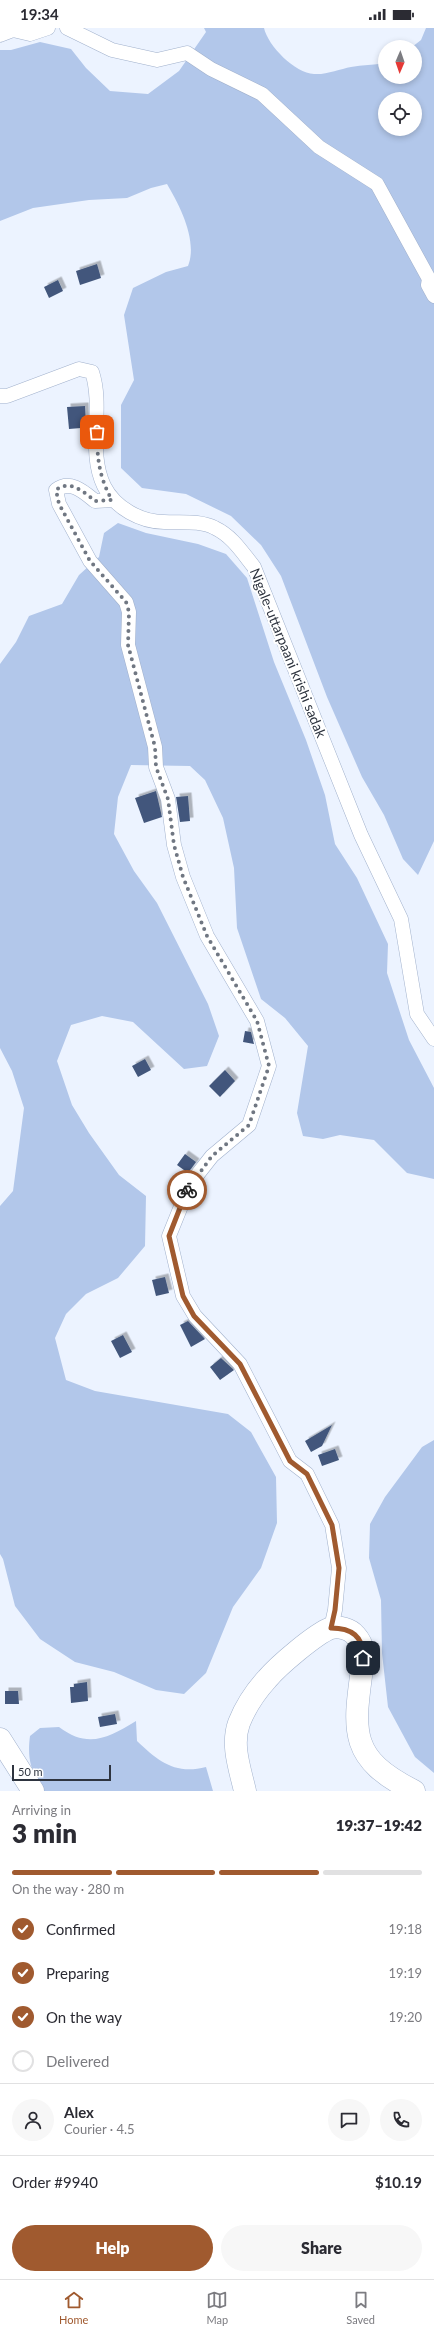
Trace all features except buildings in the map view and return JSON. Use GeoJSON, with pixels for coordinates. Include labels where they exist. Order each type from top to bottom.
{"type":"FeatureCollection","features":[{"type":"Feature","properties":{"kind":"main road"},"geometry":{"type":"LineString","coordinates":[[245,1791],[236,1754],[239,1724],[248,1706],[266,1680],[292,1654],[331,1628],[346,1628],[355,1634],[364,1649],[356,1726],[366,1755],[383,1774],[414,1791]]}},
{"type":"Feature","properties":{"kind":"main road"},"geometry":{"type":"LineString","coordinates":[[0,1739],[34,1791]]}},
{"type":"Feature","properties":{"kind":"street"},"geometry":{"type":"LineString","coordinates":[[0,35],[13,30],[30,34],[48,28]]}},
{"type":"Feature","properties":{"kind":"street"},"geometry":{"type":"LineString","coordinates":[[67,28],[112,50],[157,60],[187,53],[211,69],[262,94],[319,147],[377,184],[429,279],[428,285],[434,296]]}},
{"type":"Feature","properties":{"kind":"street","name":"Nigale-uttarpaani krishi sadak"},"geometry":{"type":"LineString","coordinates":[[0,396],[7,396],[79,369],[92,372],[96,386],[97,462],[104,486],[112,500],[125,510],[141,517],[162,522],[196,522],[215,527],[232,540],[254,566],[361,834],[401,919],[417,1014],[434,1039]]}},
{"type":"Feature","properties":{"kind":"street"},"geometry":{"type":"LineString","coordinates":[[112,500],[95,501],[76,486],[60,486],[56,490],[59,504],[90,561],[126,602],[129,612],[128,645],[155,747],[156,767],[168,799],[174,845],[183,877],[207,936],[257,1021],[269,1066],[249,1125],[212,1156],[190,1184],[169,1236],[183,1296],[194,1316],[240,1364],[290,1461],[307,1474],[332,1525],[339,1568],[335,1610],[331,1628]]}},
{"type":"Feature","properties":{"kind":"shaded area"},"geometry":{"type":"Polygon","coordinates":[[[204,28],[264,28],[271,43],[283,57],[299,69],[307,72],[323,74],[351,67],[378,64],[378,84],[422,84],[421,40],[426,28],[434,28],[434,841],[418,875],[403,859],[384,815],[362,777],[327,697],[281,576],[261,545],[231,516],[186,494],[142,488],[121,468],[121,405],[134,380],[124,315],[133,288],[166,272],[188,266],[191,256],[191,246],[186,224],[167,184],[151,188],[127,198],[89,200],[33,208],[0,221],[0,50],[11,50],[40,42],[71,49],[86,68],[110,91],[148,94],[179,71],[206,32],[204,28]]]}},
{"type":"Feature","properties":{"kind":"shaded area"},"geometry":{"type":"Polygon","coordinates":[[[118,523],[146,533],[198,544],[226,554],[247,578],[274,662],[306,740],[325,795],[335,844],[357,878],[388,944],[387,973],[409,1040],[434,1088],[434,1179],[407,1173],[374,1140],[340,1135],[323,1139],[303,1136],[297,1113],[308,1046],[285,1018],[261,999],[237,928],[234,868],[223,818],[205,780],[190,766],[131,765],[118,797],[114,834],[134,871],[157,903],[208,1004],[219,1036],[207,1066],[184,1069],[133,1022],[102,1016],[71,1025],[57,1061],[72,1105],[89,1133],[119,1175],[146,1196],[145,1246],[118,1278],[86,1294],[66,1314],[55,1338],[66,1380],[95,1391],[228,1414],[251,1432],[276,1477],[277,1523],[261,1568],[233,1607],[206,1673],[184,1694],[156,1690],[114,1672],[75,1662],[40,1639],[15,1606],[3,1559],[0,1554],[0,1206],[13,1191],[24,1108],[12,1071],[0,1048],[0,664],[16,642],[29,616],[62,604],[79,575],[99,557],[104,533],[118,523]]]}},
{"type":"Feature","properties":{"kind":"shaded area"},"geometry":{"type":"Polygon","coordinates":[[[434,1440],[434,1773],[415,1757],[388,1707],[382,1653],[381,1600],[369,1558],[370,1524],[385,1497],[422,1447],[434,1440]]]}},
{"type":"Feature","properties":{"kind":"shaded area"},"geometry":{"type":"Polygon","coordinates":[[[136,1721],[137,1741],[152,1755],[176,1768],[195,1769],[206,1767],[213,1791],[43,1791],[35,1777],[29,1751],[30,1736],[40,1728],[59,1727],[69,1734],[79,1738],[98,1739],[116,1732],[136,1721]]]}},
{"type":"Feature","properties":{"kind":"way so far"},"geometry":{"type":"LineString","coordinates":[[97,432],[97,462],[104,486],[112,500],[95,501],[82,489],[76,486],[60,486],[56,490],[59,504],[90,561],[111,587],[126,602],[129,612],[128,645],[155,747],[156,767],[168,799],[174,845],[183,877],[207,936],[257,1021],[269,1066],[249,1125],[212,1156],[187,1190]]}},
{"type":"Feature","properties":{"kind":"route"},"geometry":{"type":"LineString","coordinates":[[187,1190],[169,1236],[177,1276],[183,1296],[194,1316],[215,1340],[240,1364],[290,1461],[307,1474],[332,1525],[339,1568],[335,1610],[331,1628],[346,1628],[355,1634],[364,1649],[363,1658]]}}]}
